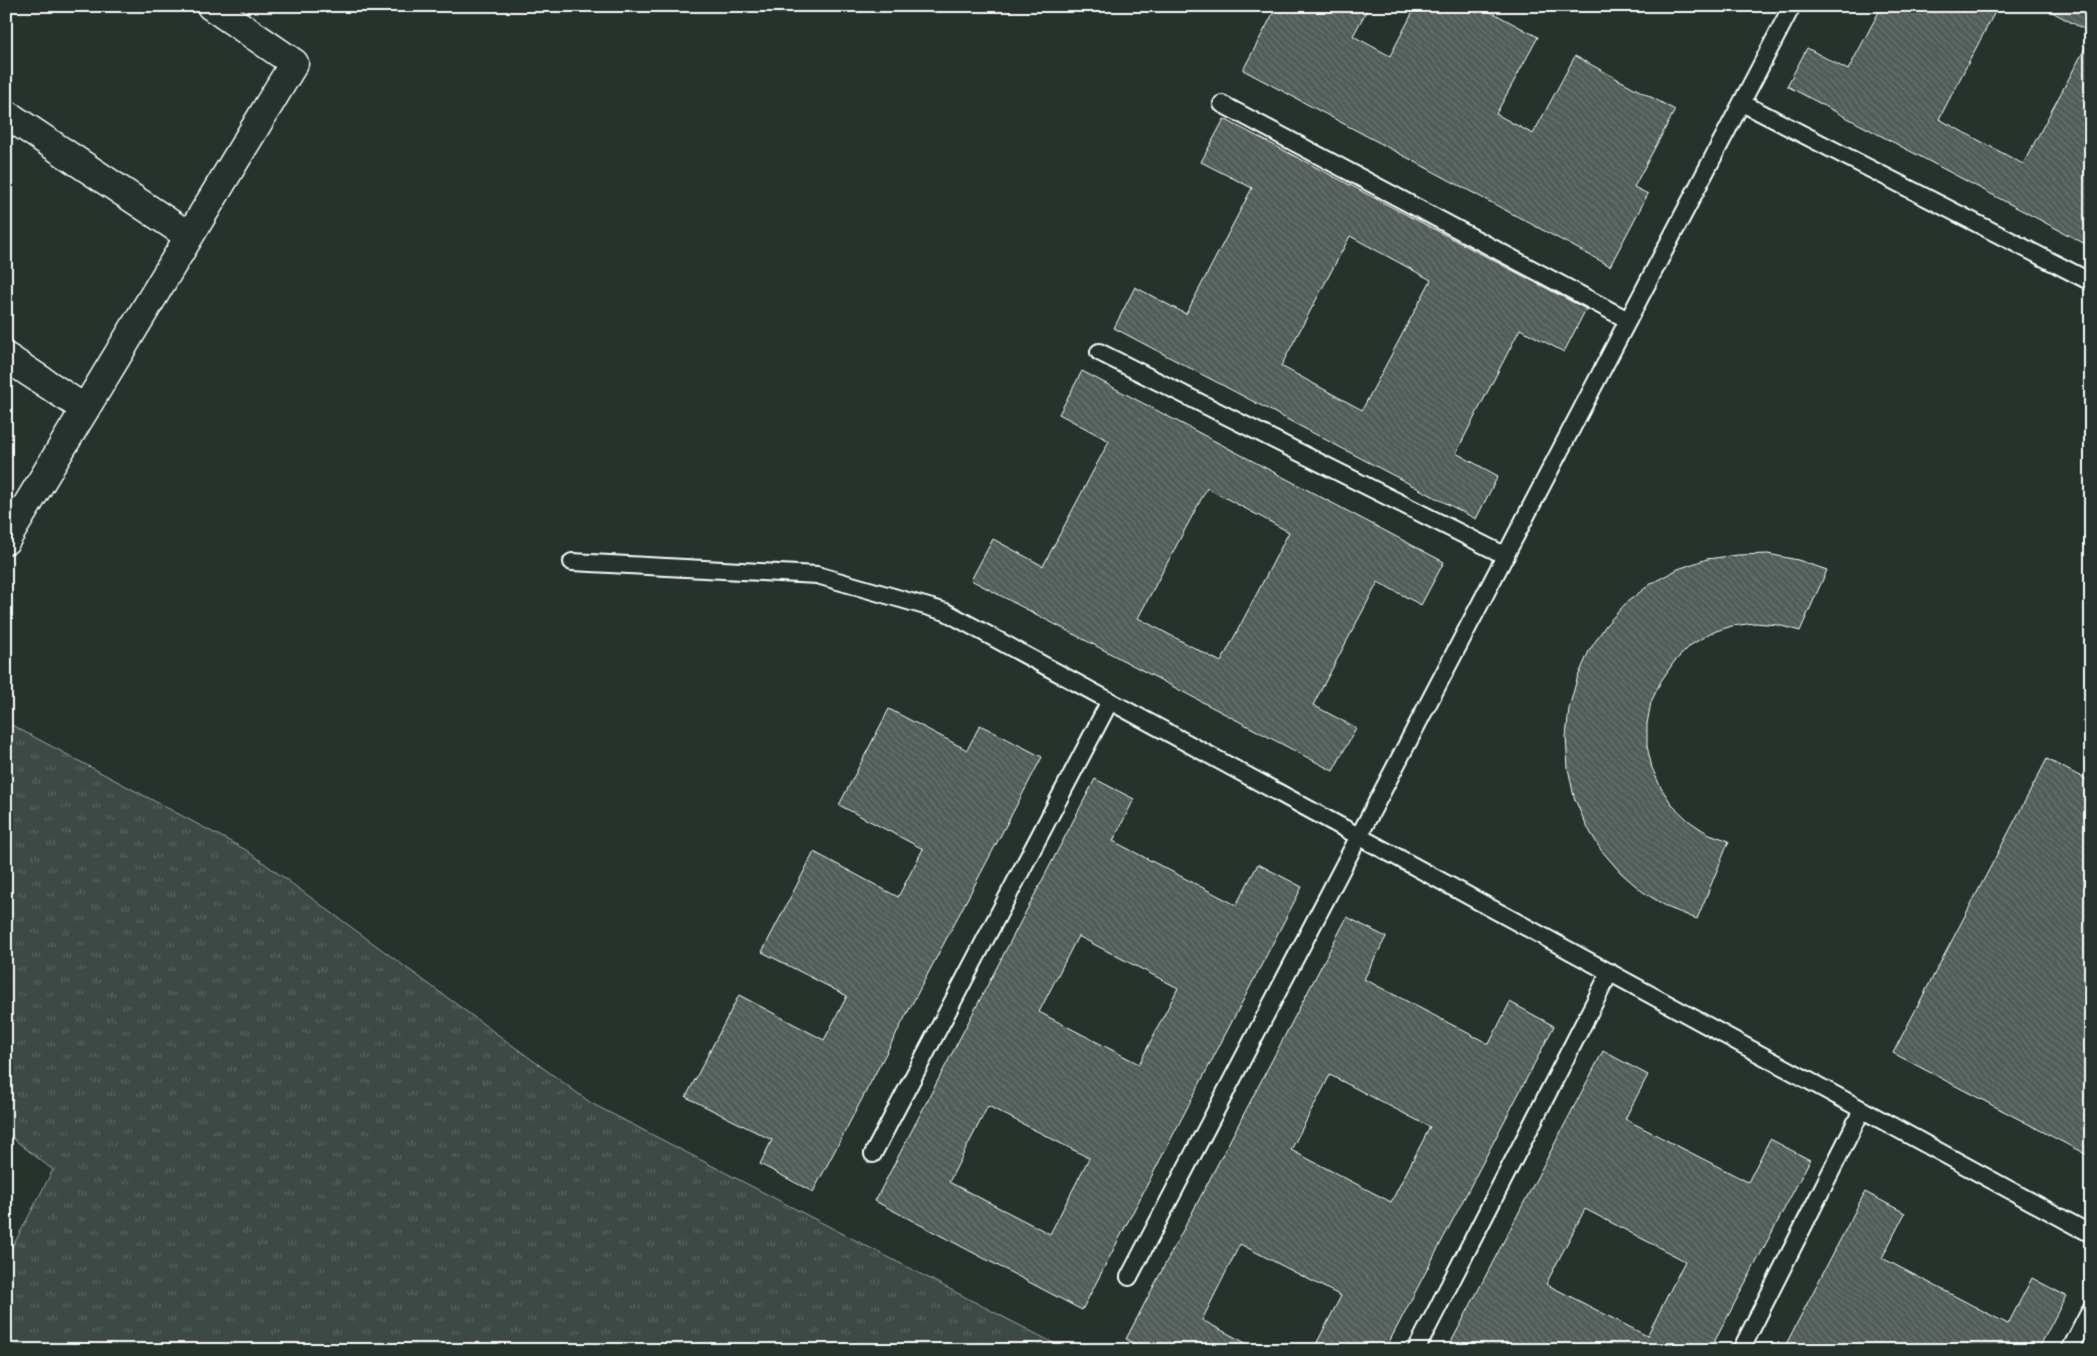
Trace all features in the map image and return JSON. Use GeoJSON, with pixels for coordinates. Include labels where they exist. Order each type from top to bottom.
{"type":"FeatureCollection","features":[{"type":"Feature","properties":{"kind":"street"},"geometry":{"type":"LineString","coordinates":[[6,540],[294,62],[212,6]]}},
{"type":"Feature","properties":{"kind":"street"},"geometry":{"type":"LineString","coordinates":[[6,114],[189,236]]}},
{"type":"Feature","properties":{"kind":"street"},"geometry":{"type":"LineString","coordinates":[[6,357],[86,410]]}},
{"type":"Feature","properties":{"kind":"lane"},"geometry":{"type":"LineString","coordinates":[[1129,1277],[1792,6]]}},
{"type":"Feature","properties":{"kind":"lane"},"geometry":{"type":"LineString","coordinates":[[1742,103],[2091,282]]}},
{"type":"Feature","properties":{"kind":"lane"},"geometry":{"type":"LineString","coordinates":[[1222,104],[1628,320]]}},
{"type":"Feature","properties":{"kind":"lane"},"geometry":{"type":"LineString","coordinates":[[1099,352],[1506,556]]}},
{"type":"Feature","properties":{"kind":"lane"},"geometry":{"type":"LineString","coordinates":[[572,562],[817,575],[946,612],[2091,1234]]}},
{"type":"Feature","properties":{"kind":"lane"},"geometry":{"type":"LineString","coordinates":[[872,1154],[1110,701]]}},
{"type":"Feature","properties":{"kind":"lane"},"geometry":{"type":"LineString","coordinates":[[1416,1350],[1610,972]]}},
{"type":"Feature","properties":{"kind":"lane"},"geometry":{"type":"LineString","coordinates":[[1741,1350],[1862,1110]]}},
{"type":"Feature","properties":{"kind":"lane"},"geometry":{"type":"LineString","coordinates":[[2070,1350],[2091,1309]]}},
{"type":"Feature","properties":{"kind":"green space"},"geometry":{"type":"Polygon","coordinates":[[[6,722],[246,850],[591,1103],[1067,1350],[6,1350],[6,1259],[53,1170],[6,1133],[6,722]]]}},
{"type":"Feature","properties":{"kind":"building"},"geometry":{"type":"Polygon","coordinates":[[[1277,6],[1369,6],[1353,36],[1390,56],[1416,6],[1480,6],[1538,37],[1496,114],[1533,134],[1575,56],[1675,110],[1634,187],[1648,194],[1610,266],[1243,70],[1277,6]]]}},
{"type":"Feature","properties":{"kind":"building"},"geometry":{"type":"Polygon","coordinates":[[[1882,6],[1998,6],[1939,119],[2023,164],[2091,37],[2091,247],[1787,86],[1807,48],[1848,70],[1882,6]]]}},
{"type":"Feature","properties":{"kind":"building"},"geometry":{"type":"Polygon","coordinates":[[[2041,6],[2091,6],[2091,33],[2041,6]]]}},
{"type":"Feature","properties":{"kind":"building"},"geometry":{"type":"Polygon","coordinates":[[[1224,119],[1586,309],[1564,352],[1520,329],[1456,453],[1498,476],[1476,519],[1114,328],[1135,287],[1186,314],[1252,188],[1201,162],[1224,119]],[[1350,236],[1281,366],[1362,410],[1431,280],[1350,236]]]}},
{"type":"Feature","properties":{"kind":"building"},"geometry":{"type":"Polygon","coordinates":[[[1082,371],[1444,562],[1421,605],[1378,582],[1313,705],[1356,728],[1333,771],[971,580],[993,539],[1043,566],[1109,441],[1059,414],[1082,371]],[[1207,488],[1138,618],[1221,662],[1289,532],[1207,488]]]}},
{"type":"Feature","properties":{"kind":"building"},"geometry":{"type":"Polygon","coordinates":[[[1768,554],[1798,560],[1827,570],[1800,631],[1778,625],[1755,623],[1732,626],[1710,633],[1691,645],[1674,662],[1661,681],[1651,702],[1647,724],[1647,746],[1652,768],[1661,788],[1673,806],[1689,821],[1707,833],[1729,841],[1697,919],[1669,908],[1643,892],[1621,873],[1601,850],[1586,825],[1574,797],[1568,768],[1566,737],[1569,708],[1577,679],[1589,651],[1606,625],[1627,602],[1652,583],[1678,569],[1707,559],[1768,554]]]}},
{"type":"Feature","properties":{"kind":"building"},"geometry":{"type":"Polygon","coordinates":[[[889,709],[967,750],[980,725],[1042,757],[813,1192],[760,1164],[772,1140],[686,1097],[739,995],[824,1040],[847,996],[762,952],[814,852],[898,897],[923,849],[839,805],[889,709]]]}},
{"type":"Feature","properties":{"kind":"building"},"geometry":{"type":"Polygon","coordinates":[[[2047,759],[2091,782],[2091,1157],[1893,1053],[2047,759]]]}},
{"type":"Feature","properties":{"kind":"building"},"geometry":{"type":"Polygon","coordinates":[[[1095,779],[1134,799],[1113,841],[1236,905],[1258,864],[1302,887],[1082,1310],[875,1201],[1095,779]],[[1078,936],[1039,1012],[1139,1064],[1178,988],[1078,936]],[[988,1106],[949,1182],[1050,1234],[1089,1158],[988,1106]]]}},
{"type":"Feature","properties":{"kind":"building"},"geometry":{"type":"Polygon","coordinates":[[[1347,917],[1386,937],[1364,979],[1489,1044],[1510,1002],[1554,1026],[1385,1350],[1313,1350],[1341,1296],[1240,1244],[1202,1320],[1259,1350],[1146,1350],[1126,1339],[1347,917]],[[1330,1075],[1291,1150],[1391,1202],[1430,1127],[1330,1075]]]}},
{"type":"Feature","properties":{"kind":"building"},"geometry":{"type":"Polygon","coordinates":[[[1603,1051],[1648,1075],[1625,1119],[1748,1182],[1770,1139],[1810,1160],[1710,1350],[1447,1350],[1603,1051]],[[1585,1209],[1546,1284],[1647,1336],[1685,1261],[1585,1209]]]}},
{"type":"Feature","properties":{"kind":"building"},"geometry":{"type":"Polygon","coordinates":[[[1865,1192],[1905,1213],[1882,1258],[2008,1324],[2032,1278],[2066,1296],[2038,1350],[1783,1350],[1865,1192]]]}}]}
